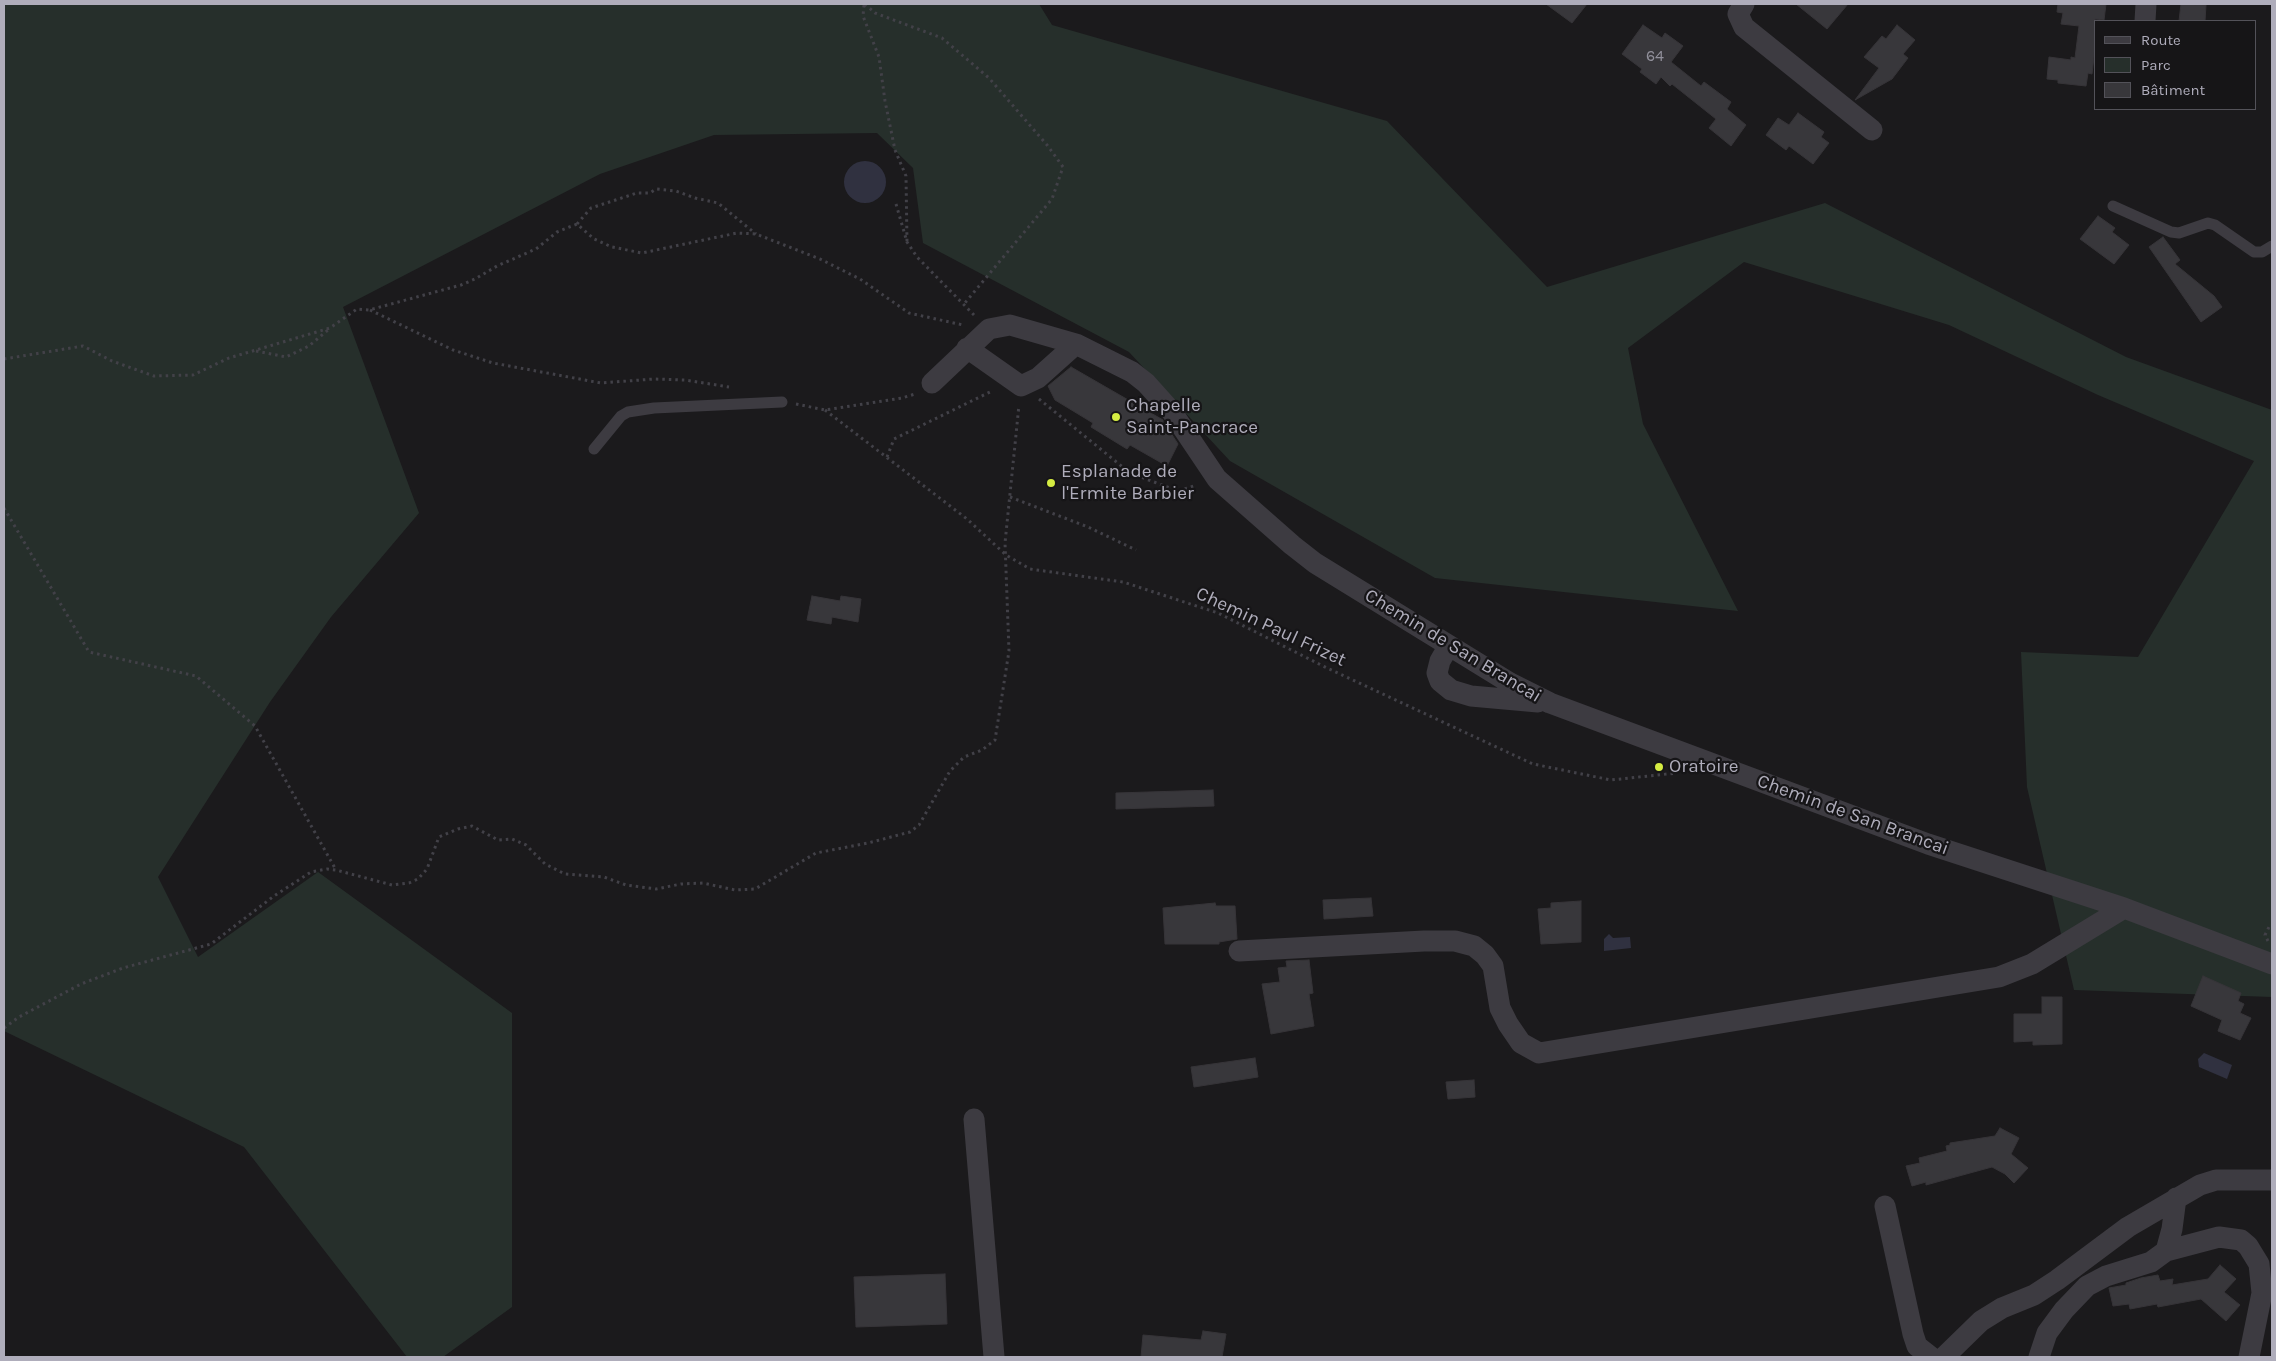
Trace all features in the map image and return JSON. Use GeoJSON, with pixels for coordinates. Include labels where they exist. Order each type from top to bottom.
{"type":"FeatureCollection","features":[{"type":"Feature","properties":{"kind":"street"},"geometry":{"type":"LineString","coordinates":[[1744,4],[1738,14],[1744,27],[1872,130]]}},
{"type":"Feature","properties":{"kind":"street"},"geometry":{"type":"LineString","coordinates":[[2145,20],[2146,4]]}},
{"type":"Feature","properties":{"kind":"street","name":"Chemin de San Brancai"},"geometry":{"type":"LineString","coordinates":[[989,329],[1010,325],[1076,344],[1132,372],[1155,391],[1172,412],[1217,479],[1315,563],[1448,647],[1510,683],[1550,703],[1928,844],[2124,908],[2272,964]]}},
{"type":"Feature","properties":{"kind":"street"},"geometry":{"type":"LineString","coordinates":[[932,383],[989,329]]}},
{"type":"Feature","properties":{"kind":"street"},"geometry":{"type":"LineString","coordinates":[[967,348],[1017,383],[1038,378],[1076,344]]}},
{"type":"Feature","properties":{"kind":"street"},"geometry":{"type":"LineString","coordinates":[[1448,647],[1440,661],[1437,673],[1440,681],[1451,690],[1471,696],[1550,703]]}},
{"type":"Feature","properties":{"kind":"street"},"geometry":{"type":"LineString","coordinates":[[1239,951],[1455,941],[1474,946],[1485,955],[1493,966],[1500,1008],[1508,1024],[1521,1043],[1539,1053],[1999,977],[2032,964],[2124,908]]}},
{"type":"Feature","properties":{"kind":"street"},"geometry":{"type":"LineString","coordinates":[[974,1119],[998,1356]]}},
{"type":"Feature","properties":{"kind":"street"},"geometry":{"type":"LineString","coordinates":[[1944,1357],[1981,1321],[2002,1308],[2034,1295],[2128,1227],[2200,1184],[2216,1180],[2272,1180]]}},
{"type":"Feature","properties":{"kind":"street"},"geometry":{"type":"LineString","coordinates":[[2166,1251],[2172,1229],[2176,1198]]}},
{"type":"Feature","properties":{"kind":"street"},"geometry":{"type":"LineString","coordinates":[[1885,1206],[1913,1334],[1917,1346],[1931,1357]]}},
{"type":"Feature","properties":{"kind":"street"},"geometry":{"type":"LineString","coordinates":[[2039,1357],[2047,1333],[2087,1286],[2106,1276],[2151,1262],[2166,1251],[2219,1237],[2240,1240],[2248,1246],[2259,1264],[2262,1293],[2248,1357]]}},
{"type":"Feature","properties":{"kind":"lane"},"geometry":{"type":"LineString","coordinates":[[2113,206],[2171,232],[2179,233],[2208,223],[2254,252],[2262,252],[2272,246]]}},
{"type":"Feature","properties":{"kind":"lane"},"geometry":{"type":"LineString","coordinates":[[594,449],[621,416],[628,412],[654,408],[782,402]]}},
{"type":"Feature","properties":{"kind":"path"},"geometry":{"type":"LineString","coordinates":[[864,4],[863,16],[879,57],[895,150],[906,176],[907,242]]}},
{"type":"Feature","properties":{"kind":"path"},"geometry":{"type":"LineString","coordinates":[[864,4],[875,12],[942,38],[989,78],[1047,145],[1063,167],[1052,199],[964,304]]}},
{"type":"Feature","properties":{"kind":"path"},"geometry":{"type":"LineString","coordinates":[[369,310],[475,279],[497,266],[536,249],[557,232],[576,224],[591,208],[637,193],[650,193],[656,189],[676,191],[695,198],[718,203],[756,234],[820,260],[860,279],[909,313],[946,322],[989,329]]}},
{"type":"Feature","properties":{"kind":"path"},"geometry":{"type":"LineString","coordinates":[[896,204],[907,242],[917,257],[989,329]]}},
{"type":"Feature","properties":{"kind":"path"},"geometry":{"type":"LineString","coordinates":[[576,224],[594,239],[612,247],[642,253],[737,233],[756,234]]}},
{"type":"Feature","properties":{"kind":"path"},"geometry":{"type":"LineString","coordinates":[[253,351],[286,358],[309,346],[357,309],[369,310],[453,350],[493,363],[601,383],[654,379],[686,380],[739,389]]}},
{"type":"Feature","properties":{"kind":"path"},"geometry":{"type":"LineString","coordinates":[[4,359],[83,346],[112,362],[154,376],[193,375],[229,358],[330,328]]}},
{"type":"Feature","properties":{"kind":"path"},"geometry":{"type":"LineString","coordinates":[[782,402],[826,410],[902,398],[921,392],[932,383]]}},
{"type":"Feature","properties":{"kind":"path"},"geometry":{"type":"LineString","coordinates":[[887,457],[894,439],[1017,383]]}},
{"type":"Feature","properties":{"kind":"path"},"geometry":{"type":"LineString","coordinates":[[1017,383],[1044,402],[1130,473],[1178,491],[1217,479]]}},
{"type":"Feature","properties":{"kind":"path"},"geometry":{"type":"LineString","coordinates":[[4,1028],[19,1017],[80,984],[123,968],[210,944],[274,896],[311,872],[327,869],[336,870],[392,885],[409,883],[418,879],[427,869],[439,837],[458,829],[472,826],[498,840],[512,839],[526,845],[546,864],[565,874],[604,877],[626,885],[656,889],[703,883],[735,890],[755,889],[816,853],[884,840],[910,832],[919,825],[950,771],[964,757],[982,750],[994,740],[1009,651],[1005,542],[1010,497],[1017,383]]}},
{"type":"Feature","properties":{"kind":"path","name":"Chemin Paul Frizet"},"geometry":{"type":"LineString","coordinates":[[826,410],[967,519],[1006,555],[1030,569],[1123,582],[1218,613],[1327,668],[1533,764],[1611,780],[1680,772]]}},
{"type":"Feature","properties":{"kind":"path"},"geometry":{"type":"LineString","coordinates":[[1010,497],[1088,527],[1136,550]]}},
{"type":"Feature","properties":{"kind":"path"},"geometry":{"type":"LineString","coordinates":[[4,508],[90,652],[196,676],[255,726],[336,870]]}},
{"type":"Feature","properties":{"kind":"path"},"geometry":{"type":"LineString","coordinates":[[2269,943],[2265,935],[2272,925]]}},
{"type":"Feature","properties":{"kind":"green space"},"geometry":{"type":"Polygon","coordinates":[[[4,4],[1039,4],[1052,25],[1387,121],[1547,287],[1825,203],[2126,357],[2272,410],[2272,997],[2074,990],[2027,787],[2021,652],[2138,657],[2254,461],[2098,395],[1949,325],[1744,262],[1628,348],[1643,424],[1738,611],[1435,578],[1230,461],[1129,352],[923,243],[913,168],[877,133],[714,135],[600,174],[343,307],[419,513],[331,617],[270,702],[158,877],[198,957],[318,872],[512,1013],[512,1307],[443,1357],[407,1357],[244,1147],[4,1031],[4,4]]]}},
{"type":"Feature","properties":{"kind":"water"},"geometry":{"type":"Polygon","coordinates":[[[865,161],[880,167],[886,182],[880,197],[865,203],[850,197],[844,182],[850,167],[865,161]]]}},
{"type":"Feature","properties":{"kind":"water"},"geometry":{"type":"Polygon","coordinates":[[[1609,934],[1613,938],[1630,937],[1631,948],[1604,951],[1604,939],[1609,934]]]}},
{"type":"Feature","properties":{"kind":"water"},"geometry":{"type":"Polygon","coordinates":[[[2204,1053],[2232,1065],[2227,1079],[2199,1067],[2198,1059],[2204,1053]]]}},
{"type":"Feature","properties":{"kind":"building"},"geometry":{"type":"Polygon","coordinates":[[[1546,4],[1587,4],[1572,23],[1546,4]]]}},
{"type":"Feature","properties":{"kind":"building"},"geometry":{"type":"Polygon","coordinates":[[[1796,4],[1848,4],[1827,29],[1796,4]]]}},
{"type":"Feature","properties":{"kind":"building"},"geometry":{"type":"Polygon","coordinates":[[[2058,4],[2106,4],[2104,20],[2094,20],[2092,74],[2088,73],[2086,86],[2058,83],[2058,80],[2047,79],[2049,57],[2071,60],[2071,57],[2075,58],[2079,26],[2061,24],[2063,13],[2057,12],[2058,4]]]}},
{"type":"Feature","properties":{"kind":"building"},"geometry":{"type":"Polygon","coordinates":[[[2181,4],[2206,5],[2205,20],[2179,20],[2181,4]]]}},
{"type":"Feature","properties":{"kind":"building"},"geometry":{"type":"Polygon","coordinates":[[[1643,25],[1662,38],[1665,33],[1683,46],[1671,62],[1701,86],[1704,82],[1731,102],[1727,109],[1746,125],[1731,146],[1709,128],[1716,119],[1672,84],[1670,86],[1661,77],[1656,84],[1640,72],[1642,69],[1622,54],[1643,25]]]}},
{"type":"Feature","properties":{"kind":"building"},"geometry":{"type":"Polygon","coordinates":[[[1897,25],[1915,40],[1903,54],[1908,58],[1892,79],[1855,100],[1879,68],[1864,57],[1882,36],[1886,39],[1897,25]]]}},
{"type":"Feature","properties":{"kind":"building"},"geometry":{"type":"Polygon","coordinates":[[[1798,113],[1824,132],[1821,137],[1829,143],[1813,164],[1789,146],[1786,150],[1766,135],[1778,118],[1789,125],[1798,113]]]}},
{"type":"Feature","properties":{"kind":"building"},"geometry":{"type":"Polygon","coordinates":[[[2098,216],[2115,228],[2112,232],[2129,245],[2114,264],[2080,239],[2098,216]]]}},
{"type":"Feature","properties":{"kind":"building"},"geometry":{"type":"Polygon","coordinates":[[[2163,237],[2180,260],[2175,264],[2214,296],[2222,307],[2201,322],[2149,247],[2163,237]]]}},
{"type":"Feature","properties":{"kind":"building","name":"Chapelle Saint-Pancrace"},"geometry":{"type":"Polygon","coordinates":[[[1071,367],[1163,420],[1163,424],[1178,444],[1167,466],[1130,445],[1127,449],[1091,427],[1093,423],[1055,400],[1048,386],[1071,367]]]}},
{"type":"Feature","properties":{"kind":"building"},"geometry":{"type":"Polygon","coordinates":[[[812,596],[840,601],[841,596],[861,599],[858,622],[832,617],[831,624],[807,620],[812,596]]]}},
{"type":"Feature","properties":{"kind":"building"},"geometry":{"type":"Polygon","coordinates":[[[1213,790],[1214,806],[1116,809],[1116,793],[1213,790]]]}},
{"type":"Feature","properties":{"kind":"building"},"geometry":{"type":"Polygon","coordinates":[[[1371,898],[1373,916],[1324,919],[1323,900],[1371,898]]]}},
{"type":"Feature","properties":{"kind":"building"},"geometry":{"type":"Polygon","coordinates":[[[1581,901],[1581,942],[1541,944],[1538,909],[1551,908],[1551,903],[1581,901]]]}},
{"type":"Feature","properties":{"kind":"building"},"geometry":{"type":"Polygon","coordinates":[[[1215,903],[1216,906],[1235,906],[1237,939],[1219,942],[1219,944],[1165,944],[1163,908],[1215,903]]]}},
{"type":"Feature","properties":{"kind":"building"},"geometry":{"type":"Polygon","coordinates":[[[1309,960],[1313,993],[1309,994],[1314,1026],[1271,1034],[1262,984],[1280,982],[1278,968],[1287,967],[1286,961],[1309,960]]]}},
{"type":"Feature","properties":{"kind":"building"},"geometry":{"type":"Polygon","coordinates":[[[2203,976],[2241,993],[2238,1001],[2244,1004],[2240,1013],[2251,1018],[2240,1040],[2218,1031],[2222,1020],[2191,1006],[2203,976]]]}},
{"type":"Feature","properties":{"kind":"building"},"geometry":{"type":"Polygon","coordinates":[[[2042,997],[2062,997],[2062,1044],[2033,1045],[2033,1041],[2014,1042],[2014,1014],[2042,1014],[2042,997]]]}},
{"type":"Feature","properties":{"kind":"building"},"geometry":{"type":"Polygon","coordinates":[[[1255,1058],[1258,1077],[1194,1087],[1191,1067],[1255,1058]]]}},
{"type":"Feature","properties":{"kind":"building"},"geometry":{"type":"Polygon","coordinates":[[[1474,1080],[1475,1097],[1448,1099],[1446,1082],[1474,1080]]]}},
{"type":"Feature","properties":{"kind":"building"},"geometry":{"type":"Polygon","coordinates":[[[2000,1128],[2019,1138],[2011,1154],[2028,1168],[2014,1183],[2005,1174],[1992,1167],[1926,1185],[1926,1182],[1912,1186],[1906,1166],[1920,1163],[1919,1158],[1947,1151],[1946,1146],[1950,1145],[1950,1143],[1995,1136],[2000,1128]]]}},
{"type":"Feature","properties":{"kind":"building"},"geometry":{"type":"Polygon","coordinates":[[[2220,1265],[2236,1279],[2224,1292],[2240,1305],[2226,1321],[2201,1299],[2158,1307],[2157,1304],[2130,1309],[2129,1304],[2113,1306],[2109,1288],[2158,1275],[2160,1281],[2173,1279],[2172,1285],[2208,1279],[2220,1265]]]}},
{"type":"Feature","properties":{"kind":"building"},"geometry":{"type":"Polygon","coordinates":[[[945,1274],[947,1324],[856,1327],[854,1277],[945,1274]]]}},
{"type":"Feature","properties":{"kind":"building"},"geometry":{"type":"Polygon","coordinates":[[[1203,1331],[1226,1334],[1222,1357],[1141,1357],[1143,1335],[1201,1340],[1203,1331]]]}},
{"type":"Feature","properties":{"kind":"place","name":"Chapelle Saint-Pancrace"},"geometry":{"type":"Point","coordinates":[1116,417]}},
{"type":"Feature","properties":{"kind":"place","name":"Esplanade de l'Ermite Barbier"},"geometry":{"type":"Point","coordinates":[1051,483]}},
{"type":"Feature","properties":{"kind":"place","name":"Oratoire"},"geometry":{"type":"Point","coordinates":[1659,767]}}]}
